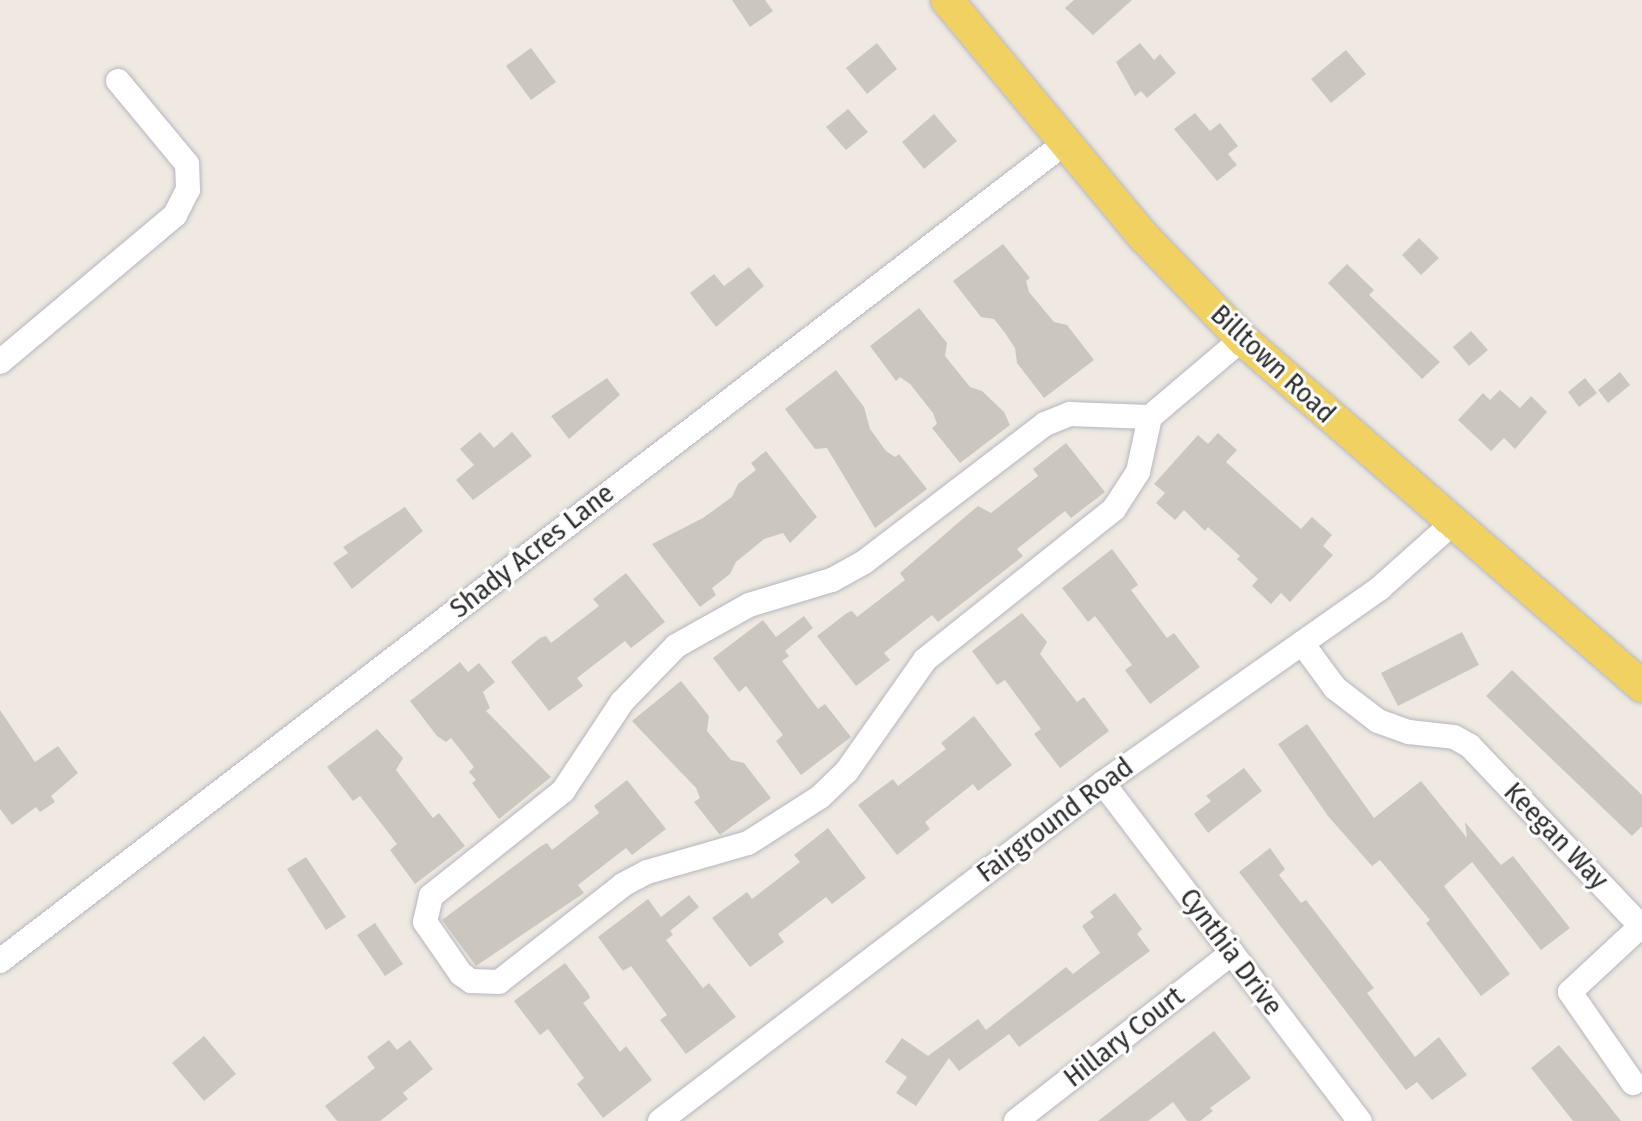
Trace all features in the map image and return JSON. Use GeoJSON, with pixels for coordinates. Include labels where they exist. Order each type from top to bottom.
{"type":"FeatureCollection","features":[{"type":"Feature","properties":{"kind":"main road","name":"Billtown Road"},"geometry":{"type":"LineString","coordinates":[[947,0],[1065,143],[1242,339],[1642,686]]}},
{"type":"Feature","properties":{"kind":"street"},"geometry":{"type":"LineString","coordinates":[[0,362],[175,215],[188,190],[187,164],[118,81]]}},
{"type":"Feature","properties":{"kind":"street","name":"Shady Acres Lane"},"geometry":{"type":"LineString","coordinates":[[0,961],[1065,143]]}},
{"type":"Feature","properties":{"kind":"street"},"geometry":{"type":"LineString","coordinates":[[1150,417],[1070,414],[1045,424],[863,563],[832,580],[749,605],[676,646],[622,702],[563,791],[431,896],[425,922],[461,974],[485,984],[499,982],[623,885],[647,872],[748,843],[820,797],[847,771],[925,660],[1114,509],[1138,472],[1150,417],[1242,339]]}},
{"type":"Feature","properties":{"kind":"street","name":"Fairground Road"},"geometry":{"type":"LineString","coordinates":[[660,1121],[1103,783],[1380,588],[1453,523]]}},
{"type":"Feature","properties":{"kind":"street","name":"Keegan Way"},"geometry":{"type":"LineString","coordinates":[[1302,643],[1335,688],[1378,721],[1409,732],[1454,737],[1470,746],[1641,926],[1570,992],[1633,1083]]}},
{"type":"Feature","properties":{"kind":"street","name":"Cynthia Drive"},"geometry":{"type":"LineString","coordinates":[[1103,783],[1360,1121]]}},
{"type":"Feature","properties":{"kind":"street","name":"Hillary Court"},"geometry":{"type":"LineString","coordinates":[[1016,1121],[1232,953]]}},
{"type":"Feature","properties":{"kind":"building"},"geometry":{"type":"Polygon","coordinates":[[[732,0],[765,0],[773,11],[750,27],[732,0]]]}},
{"type":"Feature","properties":{"kind":"building"},"geometry":{"type":"Polygon","coordinates":[[[1074,0],[1132,0],[1093,35],[1065,8],[1074,0]]]}},
{"type":"Feature","properties":{"kind":"building"},"geometry":{"type":"Polygon","coordinates":[[[877,43],[897,69],[867,94],[846,68],[877,43]]]}},
{"type":"Feature","properties":{"kind":"building"},"geometry":{"type":"Polygon","coordinates":[[[1140,43],[1154,60],[1160,54],[1176,73],[1147,98],[1141,91],[1135,96],[1116,62],[1140,43]]]}},
{"type":"Feature","properties":{"kind":"building"},"geometry":{"type":"Polygon","coordinates":[[[531,48],[556,82],[531,100],[506,66],[531,48]]]}},
{"type":"Feature","properties":{"kind":"building"},"geometry":{"type":"Polygon","coordinates":[[[1346,50],[1366,74],[1331,103],[1311,79],[1346,50]]]}},
{"type":"Feature","properties":{"kind":"building"},"geometry":{"type":"Polygon","coordinates":[[[848,109],[868,132],[846,150],[826,127],[848,109]]]}},
{"type":"Feature","properties":{"kind":"building"},"geometry":{"type":"Polygon","coordinates":[[[1195,113],[1210,131],[1220,123],[1238,146],[1228,154],[1237,165],[1217,181],[1174,129],[1195,113]]]}},
{"type":"Feature","properties":{"kind":"building"},"geometry":{"type":"Polygon","coordinates":[[[934,114],[957,141],[924,169],[902,142],[934,114]]]}},
{"type":"Feature","properties":{"kind":"building"},"geometry":{"type":"Polygon","coordinates":[[[1419,238],[1439,258],[1421,275],[1402,255],[1419,238]]]}},
{"type":"Feature","properties":{"kind":"building"},"geometry":{"type":"Polygon","coordinates":[[[1003,244],[1030,278],[1026,281],[1029,292],[1054,322],[1067,325],[1094,360],[1044,398],[1017,363],[1015,348],[1005,333],[994,319],[981,317],[953,281],[1003,244]]]}},
{"type":"Feature","properties":{"kind":"building"},"geometry":{"type":"Polygon","coordinates":[[[1347,264],[1374,290],[1369,295],[1440,362],[1422,379],[1328,283],[1347,264]]]}},
{"type":"Feature","properties":{"kind":"building"},"geometry":{"type":"Polygon","coordinates":[[[749,267],[764,286],[716,327],[690,293],[714,274],[724,286],[749,267]]]}},
{"type":"Feature","properties":{"kind":"building"},"geometry":{"type":"Polygon","coordinates":[[[919,308],[947,343],[945,356],[970,387],[982,391],[1004,412],[1010,425],[960,463],[932,428],[937,424],[933,413],[910,384],[900,377],[896,381],[870,346],[919,308]]]}},
{"type":"Feature","properties":{"kind":"building"},"geometry":{"type":"Polygon","coordinates":[[[1471,331],[1488,350],[1469,366],[1453,347],[1471,331]]]}},
{"type":"Feature","properties":{"kind":"building"},"geometry":{"type":"Polygon","coordinates":[[[836,370],[864,407],[870,429],[886,451],[895,457],[899,454],[927,489],[875,528],[827,448],[815,449],[785,409],[836,370]]]}},
{"type":"Feature","properties":{"kind":"building"},"geometry":{"type":"Polygon","coordinates":[[[1620,372],[1630,385],[1608,403],[1598,390],[1620,372]]]}},
{"type":"Feature","properties":{"kind":"building"},"geometry":{"type":"Polygon","coordinates":[[[607,378],[620,395],[569,439],[551,416],[607,378]]]}},
{"type":"Feature","properties":{"kind":"building"},"geometry":{"type":"Polygon","coordinates":[[[1585,378],[1597,393],[1579,407],[1568,392],[1585,378]]]}},
{"type":"Feature","properties":{"kind":"building"},"geometry":{"type":"Polygon","coordinates":[[[1500,390],[1520,408],[1531,396],[1547,412],[1515,449],[1504,438],[1491,451],[1458,420],[1483,393],[1490,400],[1500,390]]]}},
{"type":"Feature","properties":{"kind":"building"},"geometry":{"type":"Polygon","coordinates":[[[480,432],[494,448],[512,432],[532,456],[473,500],[456,480],[474,465],[460,449],[480,432]]]}},
{"type":"Feature","properties":{"kind":"building"},"geometry":{"type":"Polygon","coordinates":[[[1218,433],[1237,450],[1226,462],[1301,529],[1312,517],[1332,535],[1323,546],[1333,555],[1290,602],[1281,593],[1271,604],[1252,586],[1258,579],[1237,559],[1240,556],[1208,527],[1205,531],[1184,510],[1175,520],[1156,503],[1165,493],[1154,484],[1198,435],[1208,444],[1218,433]]]}},
{"type":"Feature","properties":{"kind":"building"},"geometry":{"type":"Polygon","coordinates":[[[1066,443],[1105,492],[1071,518],[1065,511],[1017,549],[1023,556],[938,622],[932,615],[884,653],[890,660],[856,686],[817,636],[847,613],[852,611],[857,617],[905,580],[900,573],[966,516],[978,506],[991,513],[1038,476],[1033,469],[1066,443]]]}},
{"type":"Feature","properties":{"kind":"building"},"geometry":{"type":"Polygon","coordinates":[[[766,451],[817,517],[790,543],[783,533],[764,539],[736,562],[730,574],[712,588],[716,595],[700,607],[652,544],[703,518],[732,497],[738,484],[756,470],[751,463],[766,451]]]}},
{"type":"Feature","properties":{"kind":"building"},"geometry":{"type":"Polygon","coordinates":[[[405,507],[423,531],[352,589],[333,563],[348,553],[343,547],[405,507]]]}},
{"type":"Feature","properties":{"kind":"building"},"geometry":{"type":"Polygon","coordinates":[[[1112,549],[1138,585],[1131,590],[1167,638],[1174,633],[1200,667],[1150,704],[1125,670],[1132,665],[1095,616],[1088,622],[1062,588],[1112,549]]]}},
{"type":"Feature","properties":{"kind":"building"},"geometry":{"type":"Polygon","coordinates":[[[626,573],[665,622],[631,648],[625,641],[577,678],[583,686],[549,711],[511,662],[540,638],[546,636],[551,643],[599,606],[593,599],[626,573]]]}},
{"type":"Feature","properties":{"kind":"building"},"geometry":{"type":"Polygon","coordinates":[[[1022,613],[1047,642],[1040,654],[1077,702],[1084,697],[1109,731],[1060,768],[1034,734],[1041,729],[1005,680],[997,685],[972,651],[1022,613]]]}},
{"type":"Feature","properties":{"kind":"building"},"geometry":{"type":"Polygon","coordinates":[[[804,616],[813,628],[785,651],[789,656],[782,661],[818,709],[825,704],[851,737],[801,775],[776,741],[783,735],[746,686],[739,692],[713,658],[763,620],[776,637],[804,616]]]}},
{"type":"Feature","properties":{"kind":"building"},"geometry":{"type":"Polygon","coordinates":[[[1462,632],[1479,665],[1398,706],[1381,673],[1462,632]]]}},
{"type":"Feature","properties":{"kind":"building"},"geometry":{"type":"Polygon","coordinates":[[[460,662],[468,672],[479,663],[495,682],[483,692],[490,708],[486,711],[551,777],[499,819],[472,783],[476,780],[469,772],[474,767],[451,738],[446,742],[437,736],[410,701],[460,662]]]}},
{"type":"Feature","properties":{"kind":"building"},"geometry":{"type":"Polygon","coordinates":[[[1512,670],[1642,795],[1642,826],[1632,836],[1486,696],[1512,670]]]}},
{"type":"Feature","properties":{"kind":"building"},"geometry":{"type":"Polygon","coordinates":[[[681,681],[709,716],[707,731],[731,760],[744,763],[771,798],[720,835],[694,802],[700,798],[696,788],[632,721],[681,681]]]}},
{"type":"Feature","properties":{"kind":"building"},"geometry":{"type":"Polygon","coordinates":[[[0,710],[35,762],[58,746],[78,773],[51,796],[55,802],[40,812],[36,807],[12,825],[0,809],[0,710]]]}},
{"type":"Feature","properties":{"kind":"building"},"geometry":{"type":"Polygon","coordinates":[[[974,716],[1012,765],[978,791],[973,784],[925,822],[930,829],[897,855],[858,805],[893,779],[898,786],[946,749],[941,743],[974,716]]]}},
{"type":"Feature","properties":{"kind":"building"},"geometry":{"type":"Polygon","coordinates":[[[1307,724],[1374,818],[1421,781],[1467,838],[1465,822],[1501,865],[1513,856],[1570,928],[1541,950],[1472,862],[1444,886],[1510,974],[1481,996],[1426,923],[1430,920],[1380,860],[1372,866],[1328,816],[1278,744],[1307,724]]]}},
{"type":"Feature","properties":{"kind":"building"},"geometry":{"type":"Polygon","coordinates":[[[377,729],[403,758],[396,770],[433,818],[439,813],[465,846],[415,884],[390,850],[397,844],[360,796],[353,801],[327,767],[377,729]]]}},
{"type":"Feature","properties":{"kind":"building"},"geometry":{"type":"Polygon","coordinates":[[[1244,768],[1262,791],[1208,833],[1194,814],[1211,801],[1206,796],[1244,768]]]}},
{"type":"Feature","properties":{"kind":"building"},"geometry":{"type":"Polygon","coordinates":[[[627,780],[666,829],[632,855],[626,848],[578,885],[584,893],[476,966],[442,920],[541,846],[547,843],[552,850],[599,813],[594,806],[627,780]]]}},
{"type":"Feature","properties":{"kind":"building"},"geometry":{"type":"Polygon","coordinates":[[[828,828],[866,878],[832,904],[826,897],[778,934],[784,942],[750,967],[712,918],[747,892],[752,899],[800,862],[794,855],[828,828]]]}},
{"type":"Feature","properties":{"kind":"building"},"geometry":{"type":"Polygon","coordinates":[[[1270,848],[1285,869],[1279,875],[1301,903],[1306,900],[1374,988],[1367,993],[1415,1057],[1439,1037],[1467,1075],[1432,1100],[1417,1082],[1406,1090],[1239,872],[1270,848]]]}},
{"type":"Feature","properties":{"kind":"building"},"geometry":{"type":"Polygon","coordinates":[[[306,857],[346,917],[326,930],[287,869],[306,857]]]}},
{"type":"Feature","properties":{"kind":"building"},"geometry":{"type":"Polygon","coordinates":[[[1115,893],[1142,929],[1137,934],[1150,951],[1019,1047],[1009,1034],[959,1071],[949,1058],[916,1106],[896,1093],[907,1077],[885,1062],[902,1038],[928,1056],[978,1019],[986,1030],[1066,967],[1073,974],[1100,953],[1082,926],[1094,917],[1090,912],[1115,893]]]}},
{"type":"Feature","properties":{"kind":"building"},"geometry":{"type":"Polygon","coordinates":[[[689,895],[699,907],[670,931],[673,935],[666,940],[703,988],[709,983],[736,1017],[686,1054],[660,1020],[667,1015],[631,966],[623,971],[598,937],[648,899],[661,917],[689,895]]]}},
{"type":"Feature","properties":{"kind":"building"},"geometry":{"type":"Polygon","coordinates":[[[375,923],[403,964],[385,976],[357,935],[375,923]]]}},
{"type":"Feature","properties":{"kind":"building"},"geometry":{"type":"Polygon","coordinates":[[[565,963],[588,993],[590,998],[583,1003],[620,1052],[626,1046],[652,1080],[603,1118],[577,1084],[584,1078],[548,1029],[540,1035],[514,1001],[565,963]]]}},
{"type":"Feature","properties":{"kind":"building"},"geometry":{"type":"Polygon","coordinates":[[[1214,1031],[1251,1078],[1210,1108],[1213,1111],[1200,1121],[1187,1121],[1173,1102],[1148,1121],[1098,1121],[1214,1031]]]}},
{"type":"Feature","properties":{"kind":"building"},"geometry":{"type":"Polygon","coordinates":[[[204,1036],[236,1074],[204,1101],[172,1063],[204,1036]]]}},
{"type":"Feature","properties":{"kind":"building"},"geometry":{"type":"Polygon","coordinates":[[[389,1040],[397,1050],[410,1040],[433,1069],[403,1093],[408,1099],[380,1121],[337,1121],[325,1106],[375,1068],[367,1057],[389,1040]]]}},
{"type":"Feature","properties":{"kind":"building"},"geometry":{"type":"Polygon","coordinates":[[[1559,1045],[1621,1121],[1573,1121],[1531,1068],[1559,1045]]]}}]}
